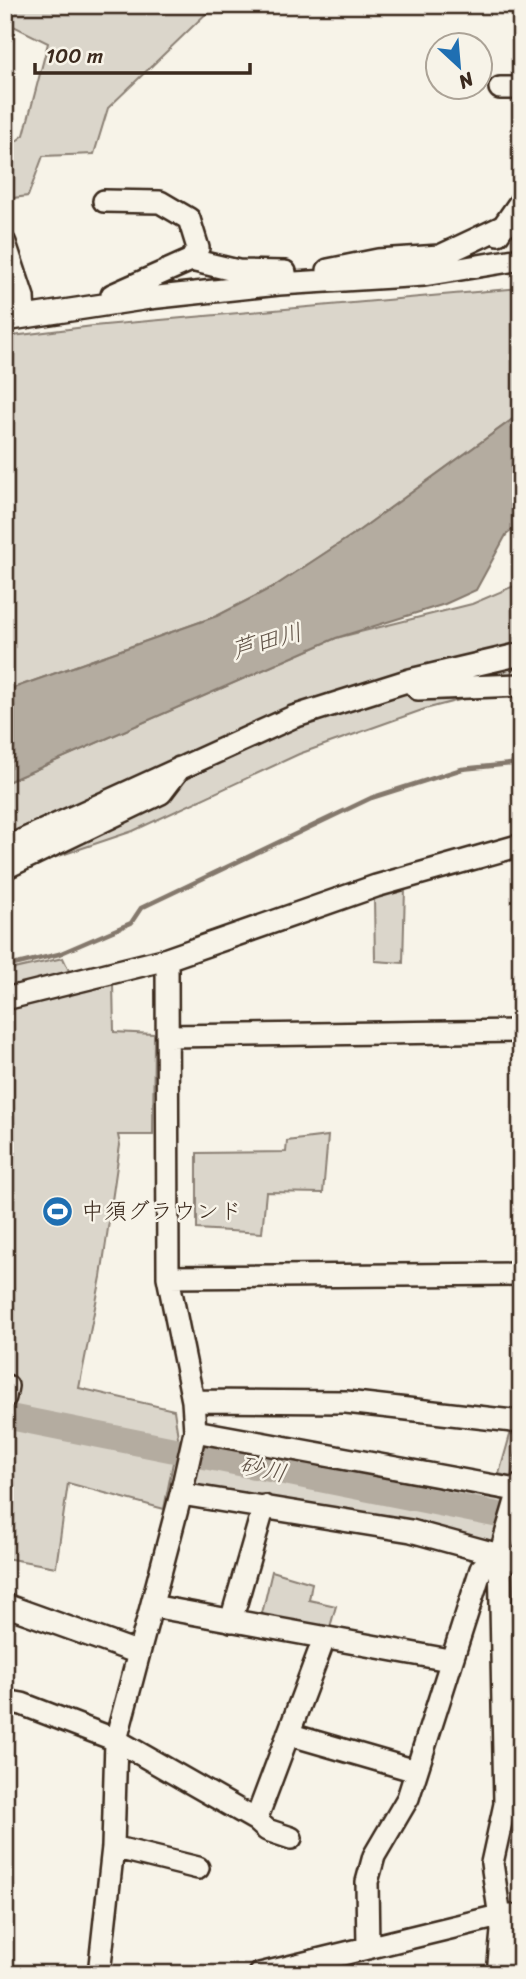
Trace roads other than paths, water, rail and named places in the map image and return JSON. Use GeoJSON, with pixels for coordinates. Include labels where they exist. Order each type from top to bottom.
{"type":"FeatureCollection","features":[{"type":"Feature","properties":{"kind":"street"},"geometry":{"type":"LineString","coordinates":[[94,306],[93,299],[122,292],[191,260],[198,248],[189,219],[160,202],[104,201]]}},
{"type":"Feature","properties":{"kind":"street"},"geometry":{"type":"LineString","coordinates":[[479,264],[521,201]]}},
{"type":"Feature","properties":{"kind":"street"},"geometry":{"type":"LineString","coordinates":[[5,243],[23,297],[15,318],[317,277],[379,260],[440,256],[506,225]]}},
{"type":"Feature","properties":{"kind":"street"},"geometry":{"type":"LineString","coordinates":[[191,260],[238,271],[317,277],[424,275],[521,258]]}},
{"type":"Feature","properties":{"kind":"street"},"geometry":{"type":"LineString","coordinates":[[5,848],[182,765],[293,717],[410,680],[521,654]]}},
{"type":"Feature","properties":{"kind":"street"},"geometry":{"type":"LineString","coordinates":[[410,680],[418,689],[521,685]]}},
{"type":"Feature","properties":{"kind":"street"},"geometry":{"type":"LineString","coordinates":[[5,868],[161,793],[182,765]]}},
{"type":"Feature","properties":{"kind":"street"},"geometry":{"type":"LineString","coordinates":[[5,999],[167,959],[376,886],[521,845]]}},
{"type":"Feature","properties":{"kind":"street"},"geometry":{"type":"LineString","coordinates":[[99,1974],[113,1847],[116,1740],[195,1431],[193,1401],[168,1277],[167,959]]}},
{"type":"Feature","properties":{"kind":"street"},"geometry":{"type":"LineString","coordinates":[[167,1036],[521,1031]]}},
{"type":"Feature","properties":{"kind":"street"},"geometry":{"type":"LineString","coordinates":[[168,1277],[521,1274]]}},
{"type":"Feature","properties":{"kind":"street"},"geometry":{"type":"LineString","coordinates":[[193,1401],[346,1402],[521,1422]]}},
{"type":"Feature","properties":{"kind":"street"},"geometry":{"type":"LineString","coordinates":[[195,1431],[520,1491],[500,1555],[505,1804],[492,1863],[502,1931],[498,1974]]}},
{"type":"Feature","properties":{"kind":"street"},"geometry":{"type":"LineString","coordinates":[[181,1494],[411,1531],[521,1561]]}},
{"type":"Feature","properties":{"kind":"street"},"geometry":{"type":"LineString","coordinates":[[231,1621],[264,1506]]}},
{"type":"Feature","properties":{"kind":"street"},"geometry":{"type":"LineString","coordinates":[[368,1948],[367,1882],[374,1856],[408,1798],[449,1660],[481,1569],[500,1555]]}},
{"type":"Feature","properties":{"kind":"street"},"geometry":{"type":"LineString","coordinates":[[5,1605],[139,1653]]}},
{"type":"Feature","properties":{"kind":"street"},"geometry":{"type":"LineString","coordinates":[[152,1606],[449,1660]]}},
{"type":"Feature","properties":{"kind":"street"},"geometry":{"type":"LineString","coordinates":[[256,1819],[324,1639]]}},
{"type":"Feature","properties":{"kind":"street"},"geometry":{"type":"LineString","coordinates":[[5,1701],[22,1704],[116,1740],[256,1819],[267,1830],[291,1838]]}},
{"type":"Feature","properties":{"kind":"street"},"geometry":{"type":"LineString","coordinates":[[288,1734],[416,1771]]}},
{"type":"Feature","properties":{"kind":"street"},"geometry":{"type":"LineString","coordinates":[[113,1847],[198,1868]]}},
{"type":"Feature","properties":{"kind":"street"},"geometry":{"type":"LineString","coordinates":[[260,1974],[499,1916],[521,1916]]}},
{"type":"Feature","properties":{"kind":"water","name":"芦田川"},"geometry":{"type":"Polygon","coordinates":[[[521,413],[521,523],[506,535],[476,590],[445,604],[336,638],[5,783],[5,691],[217,616],[275,586],[357,532],[521,413]]]}},
{"type":"Feature","properties":{"kind":"waterway"},"geometry":{"type":"LineString","coordinates":[[5,967],[59,954],[131,923],[141,908],[371,798],[462,769],[521,763]]}},
{"type":"Feature","properties":{"kind":"waterway","name":"砂川"},"geometry":{"type":"LineString","coordinates":[[5,1416],[509,1517],[521,1523]]}},
{"type":"Feature","properties":{"kind":"place","name":"中須グラウンド"},"geometry":{"type":"Point","coordinates":[58,1211]}}]}
